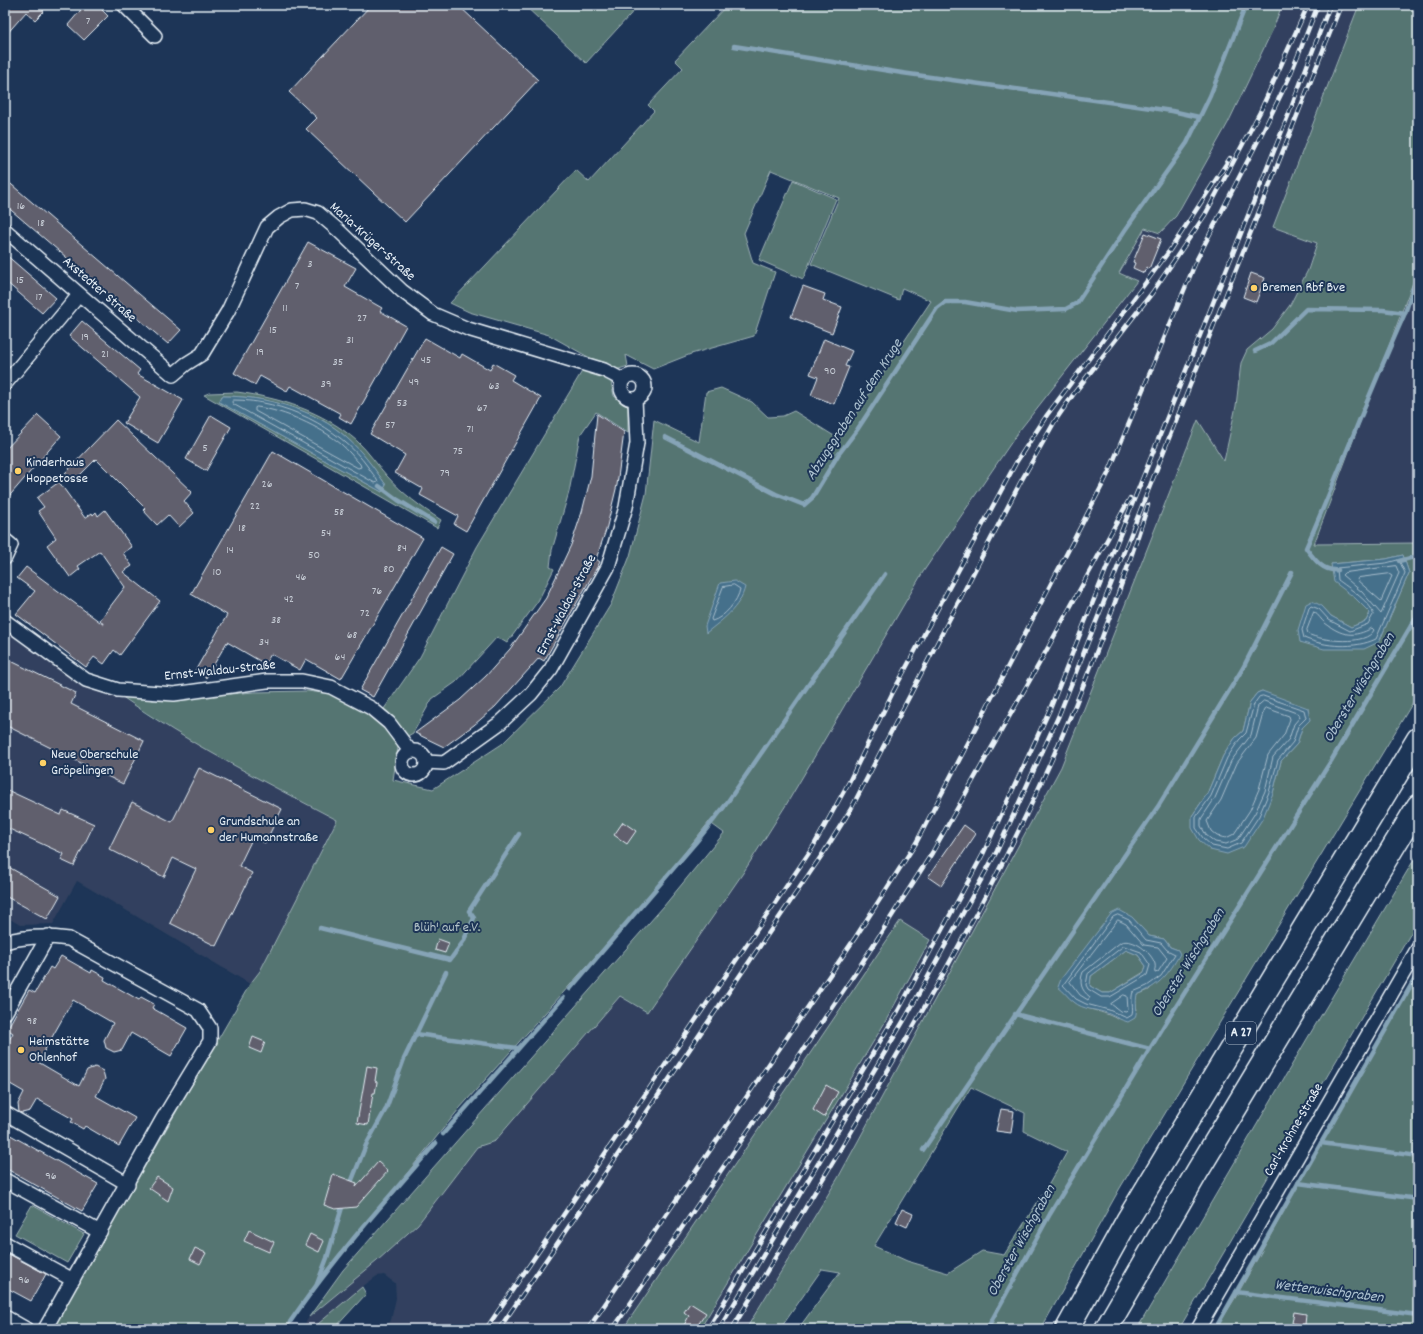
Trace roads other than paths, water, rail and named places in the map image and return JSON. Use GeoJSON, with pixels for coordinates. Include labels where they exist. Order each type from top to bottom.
{"type":"FeatureCollection","features":[{"type":"Feature","properties":{"kind":"highway","name":"A 27"},"geometry":{"type":"LineString","coordinates":[[1067,1329],[1127,1221],[1418,739]]}},
{"type":"Feature","properties":{"kind":"highway","name":"A 27"},"geometry":{"type":"LineString","coordinates":[[1106,1329],[1197,1172],[1418,806]]}},
{"type":"Feature","properties":{"kind":"street"},"geometry":{"type":"LineString","coordinates":[[124,5],[155,36]]}},
{"type":"Feature","properties":{"kind":"street","name":"Maria-Krüger-Straße"},"geometry":{"type":"LineString","coordinates":[[173,375],[186,364],[202,354],[228,312],[267,227],[278,217],[292,210],[305,209],[318,213],[402,291],[433,314],[468,329],[604,370],[623,380]]}},
{"type":"Feature","properties":{"kind":"street","name":"Axstedter Straße"},"geometry":{"type":"LineString","coordinates":[[5,230],[173,375]]}},
{"type":"Feature","properties":{"kind":"street"},"geometry":{"type":"LineString","coordinates":[[5,383],[79,295]]}},
{"type":"Feature","properties":{"kind":"street"},"geometry":{"type":"LineString","coordinates":[[631,375],[639,376],[643,379],[646,387],[644,392],[635,399],[630,399],[621,389],[623,380],[631,375]]}},
{"type":"Feature","properties":{"kind":"street","name":"Ernst-Waldau-Straße"},"geometry":{"type":"LineString","coordinates":[[5,622],[86,680],[118,690],[174,694],[267,681],[302,681],[331,687],[371,708],[389,723],[410,751],[419,752],[422,754],[426,762],[444,763],[500,723],[531,694],[551,669],[608,567],[626,507],[637,442],[635,399]]}},
{"type":"Feature","properties":{"kind":"street"},"geometry":{"type":"LineString","coordinates":[[5,558],[8,542]]}},
{"type":"Feature","properties":{"kind":"street"},"geometry":{"type":"LineString","coordinates":[[410,751],[401,761],[404,770],[408,774],[418,774],[422,771],[426,762]]}},
{"type":"Feature","properties":{"kind":"street"},"geometry":{"type":"LineString","coordinates":[[5,1013],[48,936]]}},
{"type":"Feature","properties":{"kind":"street"},"geometry":{"type":"LineString","coordinates":[[5,942],[24,937],[48,936],[69,939],[198,1010],[210,1028],[210,1041],[162,1120],[128,1184],[45,1329]]}},
{"type":"Feature","properties":{"kind":"street","name":"Carl-Krohne-Straße"},"geometry":{"type":"LineString","coordinates":[[1198,1329],[1418,948]]}},
{"type":"Feature","properties":{"kind":"street"},"geometry":{"type":"LineString","coordinates":[[5,1113],[128,1184]]}},
{"type":"Feature","properties":{"kind":"street"},"geometry":{"type":"LineString","coordinates":[[5,1180],[100,1232]]}},
{"type":"Feature","properties":{"kind":"street"},"geometry":{"type":"LineString","coordinates":[[5,1243],[72,1280]]}},
{"type":"Feature","properties":{"kind":"street"},"geometry":{"type":"LineString","coordinates":[[5,1318],[26,1329]]}},
{"type":"Feature","properties":{"kind":"water"},"geometry":{"type":"Polygon","coordinates":[[[222,396],[255,398],[289,406],[320,419],[353,443],[368,460],[386,485],[382,492],[219,402],[222,396]]]}},
{"type":"Feature","properties":{"kind":"water"},"geometry":{"type":"Polygon","coordinates":[[[1403,555],[1409,573],[1379,642],[1364,649],[1324,649],[1300,642],[1298,630],[1306,604],[1312,601],[1322,606],[1331,616],[1351,627],[1366,621],[1370,613],[1355,598],[1334,582],[1331,564],[1386,559],[1403,555]]]}},
{"type":"Feature","properties":{"kind":"water"},"geometry":{"type":"Polygon","coordinates":[[[735,581],[745,587],[743,594],[730,613],[706,633],[705,626],[720,583],[735,581]]]}},
{"type":"Feature","properties":{"kind":"water"},"geometry":{"type":"Polygon","coordinates":[[[1262,691],[1308,708],[1310,720],[1302,728],[1297,744],[1281,761],[1273,793],[1263,818],[1244,847],[1227,854],[1210,850],[1199,840],[1192,828],[1192,816],[1207,794],[1223,756],[1235,738],[1243,731],[1250,702],[1257,693],[1262,691]]]}},
{"type":"Feature","properties":{"kind":"water"},"geometry":{"type":"Polygon","coordinates":[[[1119,910],[1132,917],[1149,936],[1164,939],[1170,947],[1178,950],[1180,954],[1163,979],[1137,995],[1135,1018],[1128,1022],[1107,1013],[1078,1005],[1058,987],[1061,979],[1111,914],[1119,910]],[[1126,950],[1091,976],[1090,986],[1102,993],[1110,993],[1144,973],[1146,966],[1138,955],[1126,950]]]}},
{"type":"Feature","properties":{"kind":"waterway","name":"Abzugsgraben auf dem Kruge"},"geometry":{"type":"LineString","coordinates":[[665,437],[776,494],[804,505],[812,498],[838,455],[857,430],[937,308],[945,302],[965,302],[1017,311],[1066,309],[1077,303],[1125,230],[1187,143],[1210,96],[1246,5]]}},
{"type":"Feature","properties":{"kind":"waterway"},"geometry":{"type":"LineString","coordinates":[[734,46],[902,73],[1172,111],[1199,117]]}},
{"type":"Feature","properties":{"kind":"waterway","name":"Abzugsgraben auf dem Kruge"},"geometry":{"type":"LineString","coordinates":[[1255,351],[1270,344],[1306,309],[1383,310],[1405,313],[1418,274]]}},
{"type":"Feature","properties":{"kind":"waterway"},"geometry":{"type":"LineString","coordinates":[[1338,570],[1323,567],[1306,548],[1405,313]]}},
{"type":"Feature","properties":{"kind":"waterway"},"geometry":{"type":"LineString","coordinates":[[379,486],[398,500],[434,522]]}},
{"type":"Feature","properties":{"kind":"waterway"},"geometry":{"type":"LineString","coordinates":[[1399,561],[1418,556]]}},
{"type":"Feature","properties":{"kind":"waterway"},"geometry":{"type":"LineString","coordinates":[[923,1150],[1159,805],[1243,668],[1292,572]]}},
{"type":"Feature","properties":{"kind":"waterway"},"geometry":{"type":"LineString","coordinates":[[570,989],[696,842],[724,807],[885,574]]}},
{"type":"Feature","properties":{"kind":"waterway","name":"Oberster Wischgraben"},"geometry":{"type":"LineString","coordinates":[[987,1329],[1050,1214],[1165,1024],[1331,761],[1418,614]]}},
{"type":"Feature","properties":{"kind":"waterway"},"geometry":{"type":"LineString","coordinates":[[320,928],[450,960],[463,942],[474,918],[469,911],[519,834]]}},
{"type":"Feature","properties":{"kind":"waterway"},"geometry":{"type":"LineString","coordinates":[[350,1185],[366,1145],[386,1109],[404,1059],[446,972]]}},
{"type":"Feature","properties":{"kind":"waterway"},"geometry":{"type":"LineString","coordinates":[[1215,1329],[1418,973]]}},
{"type":"Feature","properties":{"kind":"waterway"},"geometry":{"type":"LineString","coordinates":[[443,1134],[563,998]]}},
{"type":"Feature","properties":{"kind":"waterway"},"geometry":{"type":"LineString","coordinates":[[1015,1014],[1150,1049]]}},
{"type":"Feature","properties":{"kind":"waterway"},"geometry":{"type":"LineString","coordinates":[[416,1034],[517,1048]]}},
{"type":"Feature","properties":{"kind":"waterway"},"geometry":{"type":"LineString","coordinates":[[290,1322],[324,1275],[379,1208],[436,1143]]}},
{"type":"Feature","properties":{"kind":"waterway"},"geometry":{"type":"LineString","coordinates":[[1321,1143],[1418,1156]]}},
{"type":"Feature","properties":{"kind":"waterway"},"geometry":{"type":"LineString","coordinates":[[1298,1183],[1418,1199]]}},
{"type":"Feature","properties":{"kind":"waterway"},"geometry":{"type":"LineString","coordinates":[[317,1284],[327,1258],[343,1204]]}},
{"type":"Feature","properties":{"kind":"waterway","name":"Wetterwischgraben"},"geometry":{"type":"LineString","coordinates":[[1236,1292],[1418,1315]]}},
{"type":"Feature","properties":{"kind":"railway"},"geometry":{"type":"LineString","coordinates":[[499,1329],[824,852],[851,809],[1020,483],[1055,421],[1075,392],[1152,293],[1205,215],[1260,112],[1308,5]]}},
{"type":"Feature","properties":{"kind":"railway"},"geometry":{"type":"LineString","coordinates":[[588,1329],[855,938],[916,843],[1108,474],[1197,259],[1289,78],[1318,5]]}},
{"type":"Feature","properties":{"kind":"railway"},"geometry":{"type":"LineString","coordinates":[[708,1329],[898,1011],[983,854],[1050,709],[1288,116],[1330,5]]}},
{"type":"Feature","properties":{"kind":"railway"},"geometry":{"type":"LineString","coordinates":[[719,1329],[906,1017],[997,851],[1059,715],[1341,5]]}},
{"type":"Feature","properties":{"kind":"railway"},"geometry":{"type":"LineString","coordinates":[[486,1329],[813,847],[849,782],[892,694],[1017,461],[1047,415],[1170,250],[1230,158]]}},
{"type":"Feature","properties":{"kind":"railway"},"geometry":{"type":"LineString","coordinates":[[613,1329],[858,969],[932,853],[1039,664],[1130,498]]}},
{"type":"Feature","properties":{"kind":"railway"},"geometry":{"type":"LineString","coordinates":[[732,1329],[909,1035],[943,975],[1007,854],[1048,769],[1085,682],[1118,594],[1148,505]]}},
{"type":"Feature","properties":{"kind":"place","name":"Bremen Rbf Bve"},"geometry":{"type":"Point","coordinates":[1254,288]}},
{"type":"Feature","properties":{"kind":"place","name":"Kinderhaus Hoppetosse"},"geometry":{"type":"Point","coordinates":[18,471]}},
{"type":"Feature","properties":{"kind":"place","name":"Neue Oberschule Gröpelingen"},"geometry":{"type":"Point","coordinates":[43,763]}},
{"type":"Feature","properties":{"kind":"place","name":"Grundschule an der Humannstraße"},"geometry":{"type":"Point","coordinates":[211,830]}},
{"type":"Feature","properties":{"kind":"place","name":"Heimstätte Ohlenhof"},"geometry":{"type":"Point","coordinates":[21,1050]}},
{"type":"Feature","properties":{"kind":"park label","name":"Blüh' auf e.V."},"geometry":{"type":"Point","coordinates":[447,928]}}]}
